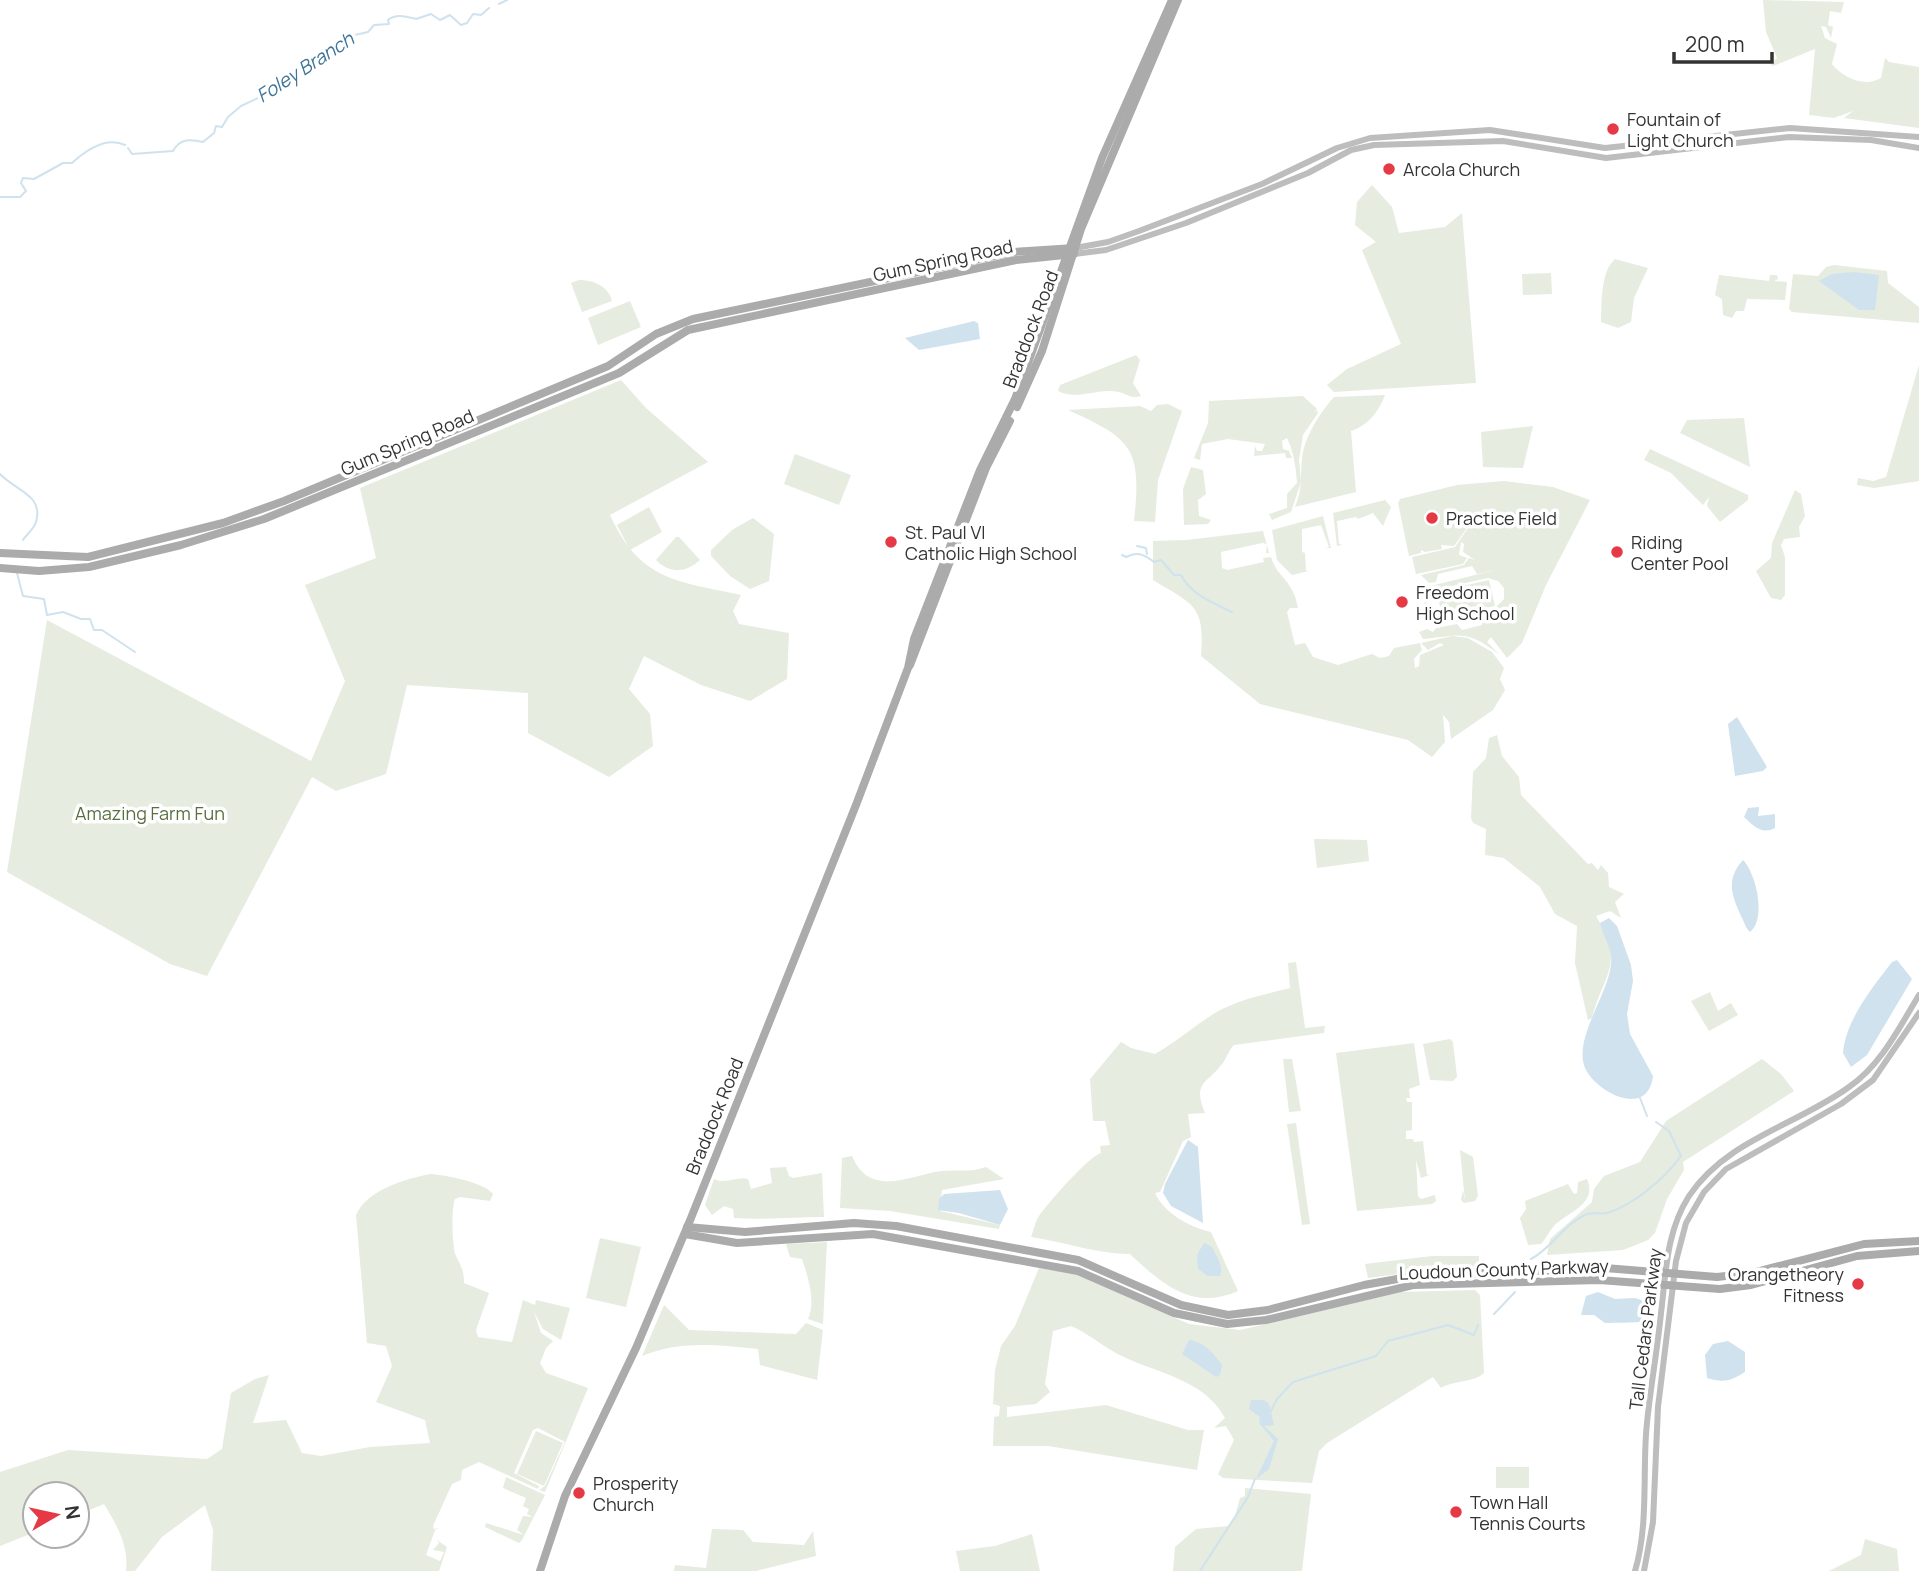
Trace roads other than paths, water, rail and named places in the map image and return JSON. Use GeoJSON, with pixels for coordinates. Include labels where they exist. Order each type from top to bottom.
{"type":"FeatureCollection","features":[{"type":"Feature","properties":{"kind":"main road","name":"Braddock Road"},"geometry":{"type":"LineString","coordinates":[[908,668],[986,468],[1026,388],[1048,334],[1071,251],[1102,160],[1171,0]]}},
{"type":"Feature","properties":{"kind":"main road","name":"Braddock Road"},"geometry":{"type":"LineString","coordinates":[[540,1571],[565,1496],[636,1348],[686,1231],[908,668],[914,639],[980,470],[1010,409],[1071,251],[1178,0]]}},
{"type":"Feature","properties":{"kind":"main road"},"geometry":{"type":"LineString","coordinates":[[1120,135],[1126,111],[1125,103]]}},
{"type":"Feature","properties":{"kind":"main road","name":"Gum Spring Road"},"geometry":{"type":"LineString","coordinates":[[0,568],[89,567],[181,545],[264,519],[619,373],[688,330],[1108,242],[1253,187],[1337,148],[1378,136],[1503,131],[1605,148],[1790,128],[1919,137]]}},
{"type":"Feature","properties":{"kind":"main road","name":"Gum Spring Road"},"geometry":{"type":"LineString","coordinates":[[0,553],[70,558],[103,555],[254,513],[608,366],[656,334],[693,319],[1013,252],[1106,250],[1186,223],[1308,173],[1350,150],[1365,146],[1503,142],[1606,158],[1750,141],[1826,137],[1919,148]]}},
{"type":"Feature","properties":{"kind":"main road"},"geometry":{"type":"LineString","coordinates":[[1750,141],[1806,141]]}},
{"type":"Feature","properties":{"kind":"main road"},"geometry":{"type":"LineString","coordinates":[[1097,190],[1102,160]]}},
{"type":"Feature","properties":{"kind":"main road"},"geometry":{"type":"LineString","coordinates":[[1026,388],[1037,339]]}},
{"type":"Feature","properties":{"kind":"main road","name":"Tall Cedars Parkway"},"geometry":{"type":"LineString","coordinates":[[1644,1571],[1653,1506],[1656,1427],[1674,1286],[1668,1250],[1678,1217],[1703,1178],[1739,1148],[1843,1091],[1876,1062],[1919,995]]}},
{"type":"Feature","properties":{"kind":"main road","name":"Tall Cedars Parkway"},"geometry":{"type":"LineString","coordinates":[[1635,1571],[1642,1539],[1648,1421],[1664,1285],[1686,1223],[1709,1187],[1738,1160],[1824,1113],[1873,1080],[1919,1013]]}},
{"type":"Feature","properties":{"kind":"main road"},"geometry":{"type":"LineString","coordinates":[[1824,1113],[1827,1104],[1843,1091]]}},
{"type":"Feature","properties":{"kind":"main road"},"geometry":{"type":"LineString","coordinates":[[1802,1125],[1815,1114],[1819,1105]]}},
{"type":"Feature","properties":{"kind":"main road","name":"Loudoun County Parkway"},"geometry":{"type":"LineString","coordinates":[[686,1231],[745,1232],[854,1223],[895,1226],[1078,1260],[1181,1305],[1228,1315],[1268,1310],[1397,1278],[1605,1268],[1717,1277],[1777,1266],[1864,1244],[1919,1241]]}},
{"type":"Feature","properties":{"kind":"main road","name":"Loudoun County Parkway"},"geometry":{"type":"LineString","coordinates":[[686,1231],[737,1243],[865,1234],[898,1238],[1078,1271],[1174,1313],[1227,1324],[1266,1320],[1395,1287],[1591,1280],[1731,1288],[1857,1256],[1919,1251]]}},
{"type":"Feature","properties":{"kind":"main road"},"geometry":{"type":"LineString","coordinates":[[1777,1266],[1791,1274]]}},
{"type":"Feature","properties":{"kind":"main road"},"geometry":{"type":"LineString","coordinates":[[1483,1283],[1499,1272]]}},
{"type":"Feature","properties":{"kind":"main road"},"geometry":{"type":"LineString","coordinates":[[1469,1283],[1486,1273]]}},
{"type":"Feature","properties":{"kind":"main road"},"geometry":{"type":"LineString","coordinates":[[1645,1475],[1653,1493]]}},
{"type":"Feature","properties":{"kind":"main road"},"geometry":{"type":"LineString","coordinates":[[1645,1491],[1653,1506]]}},
{"type":"Feature","properties":{"kind":"water"},"geometry":{"type":"Polygon","coordinates":[[[1854,272],[1879,275],[1875,310],[1859,310],[1819,281],[1832,274],[1854,272]]]}},
{"type":"Feature","properties":{"kind":"water"},"geometry":{"type":"Polygon","coordinates":[[[974,321],[978,323],[980,339],[919,350],[905,338],[974,321]]]}},
{"type":"Feature","properties":{"kind":"water"},"geometry":{"type":"Polygon","coordinates":[[[1737,717],[1767,767],[1763,771],[1735,776],[1728,724],[1737,717]]]}},
{"type":"Feature","properties":{"kind":"water"},"geometry":{"type":"Polygon","coordinates":[[[1759,807],[1758,816],[1775,814],[1775,828],[1762,830],[1744,817],[1748,808],[1759,807]]]}},
{"type":"Feature","properties":{"kind":"water"},"geometry":{"type":"Polygon","coordinates":[[[1743,860],[1752,875],[1758,896],[1758,917],[1750,932],[1738,910],[1732,888],[1734,874],[1743,860]]]}},
{"type":"Feature","properties":{"kind":"water"},"geometry":{"type":"Polygon","coordinates":[[[1609,918],[1617,926],[1631,965],[1633,981],[1627,1014],[1630,1034],[1653,1076],[1649,1089],[1642,1096],[1633,1099],[1622,1098],[1601,1087],[1586,1070],[1583,1058],[1587,1032],[1609,976],[1611,959],[1600,923],[1609,918]]]}},
{"type":"Feature","properties":{"kind":"water"},"geometry":{"type":"Polygon","coordinates":[[[1897,960],[1912,979],[1867,1055],[1851,1067],[1843,1053],[1849,1028],[1869,993],[1892,962],[1897,960]]]}},
{"type":"Feature","properties":{"kind":"water"},"geometry":{"type":"Polygon","coordinates":[[[1188,1140],[1198,1147],[1203,1223],[1171,1206],[1163,1193],[1188,1140]]]}},
{"type":"Feature","properties":{"kind":"water"},"geometry":{"type":"Polygon","coordinates":[[[1000,1190],[1008,1209],[1000,1225],[938,1210],[939,1199],[944,1194],[1000,1190]]]}},
{"type":"Feature","properties":{"kind":"water"},"geometry":{"type":"Polygon","coordinates":[[[1204,1243],[1211,1246],[1217,1257],[1221,1268],[1220,1276],[1208,1276],[1198,1269],[1197,1255],[1204,1243]]]}},
{"type":"Feature","properties":{"kind":"water"},"geometry":{"type":"Polygon","coordinates":[[[1598,1292],[1615,1299],[1635,1298],[1644,1301],[1649,1308],[1648,1320],[1605,1323],[1594,1315],[1581,1315],[1586,1296],[1598,1292]]]}},
{"type":"Feature","properties":{"kind":"water"},"geometry":{"type":"Polygon","coordinates":[[[1189,1340],[1203,1345],[1215,1357],[1222,1365],[1220,1375],[1216,1377],[1182,1354],[1189,1340]]]}},
{"type":"Feature","properties":{"kind":"water"},"geometry":{"type":"Polygon","coordinates":[[[1728,1341],[1745,1352],[1745,1372],[1727,1380],[1707,1378],[1705,1355],[1713,1344],[1728,1341]]]}},
{"type":"Feature","properties":{"kind":"water"},"geometry":{"type":"Polygon","coordinates":[[[1251,1400],[1264,1400],[1269,1404],[1274,1425],[1264,1426],[1278,1439],[1269,1469],[1256,1479],[1274,1441],[1259,1423],[1260,1417],[1249,1409],[1251,1400]]]}},
{"type":"Feature","properties":{"kind":"waterway","name":"Foley Branch"},"geometry":{"type":"LineString","coordinates":[[499,4],[507,0]]}},
{"type":"Feature","properties":{"kind":"waterway","name":"Foley Branch"},"geometry":{"type":"LineString","coordinates":[[128,148],[132,154],[173,151],[186,140],[203,142],[214,133],[216,126],[222,127],[228,117],[241,106],[271,92],[285,76],[310,69],[337,48],[346,37],[368,32],[374,25],[389,24],[388,20],[391,18],[402,16],[416,19],[431,14],[440,20],[450,15],[461,25],[467,23],[473,14],[481,15],[489,8]]}},
{"type":"Feature","properties":{"kind":"waterway","name":"Foley Branch"},"geometry":{"type":"LineString","coordinates":[[0,197],[20,197],[26,191],[21,183],[23,178],[34,179],[63,163],[72,163],[96,146],[111,142],[125,145]]}},
{"type":"Feature","properties":{"kind":"waterway"},"geometry":{"type":"LineString","coordinates":[[0,474],[27,494],[36,505],[36,522],[23,540]]}},
{"type":"Feature","properties":{"kind":"waterway"},"geometry":{"type":"LineString","coordinates":[[1137,546],[1146,548],[1147,554]]}},
{"type":"Feature","properties":{"kind":"waterway"},"geometry":{"type":"LineString","coordinates":[[1122,555],[1126,557],[1138,554],[1154,562],[1161,560],[1174,575],[1181,575],[1197,593],[1232,612]]}},
{"type":"Feature","properties":{"kind":"waterway"},"geometry":{"type":"LineString","coordinates":[[17,573],[23,596],[44,599],[47,615],[63,612],[81,619],[90,619],[94,630],[102,630],[135,652]]}},
{"type":"Feature","properties":{"kind":"waterway"},"geometry":{"type":"LineString","coordinates":[[1640,1098],[1647,1116]]}},
{"type":"Feature","properties":{"kind":"waterway"},"geometry":{"type":"LineString","coordinates":[[1531,1259],[1577,1219],[1588,1214],[1607,1213],[1628,1204],[1666,1173],[1681,1156],[1669,1131],[1656,1122]]}},
{"type":"Feature","properties":{"kind":"waterway"},"geometry":{"type":"LineString","coordinates":[[1494,1314],[1515,1292]]}},
{"type":"Feature","properties":{"kind":"waterway"},"geometry":{"type":"LineString","coordinates":[[1270,1413],[1277,1399],[1293,1382],[1376,1356],[1388,1341],[1448,1325],[1474,1335],[1478,1325]]}},
{"type":"Feature","properties":{"kind":"waterway"},"geometry":{"type":"LineString","coordinates":[[1200,1571],[1248,1497],[1255,1479]]}},
{"type":"Feature","properties":{"kind":"place","name":"Fountain of Light Church"},"geometry":{"type":"Point","coordinates":[1613,129]}},
{"type":"Feature","properties":{"kind":"place","name":"Arcola Church"},"geometry":{"type":"Point","coordinates":[1389,169]}},
{"type":"Feature","properties":{"kind":"place","name":"Practice Field"},"geometry":{"type":"Point","coordinates":[1432,518]}},
{"type":"Feature","properties":{"kind":"place","name":"St. Paul VI Catholic High School"},"geometry":{"type":"Point","coordinates":[891,542]}},
{"type":"Feature","properties":{"kind":"place","name":"Riding Center Pool"},"geometry":{"type":"Point","coordinates":[1617,552]}},
{"type":"Feature","properties":{"kind":"place","name":"Freedom High School"},"geometry":{"type":"Point","coordinates":[1402,602]}},
{"type":"Feature","properties":{"kind":"place","name":"Orangetheory Fitness"},"geometry":{"type":"Point","coordinates":[1858,1284]}},
{"type":"Feature","properties":{"kind":"place","name":"Prosperity Church"},"geometry":{"type":"Point","coordinates":[579,1493]}},
{"type":"Feature","properties":{"kind":"place","name":"Town Hall Tennis Courts"},"geometry":{"type":"Point","coordinates":[1456,1512]}},
{"type":"Feature","properties":{"kind":"park label","name":"Amazing Farm Fun"},"geometry":{"type":"Point","coordinates":[150,813]}}]}
